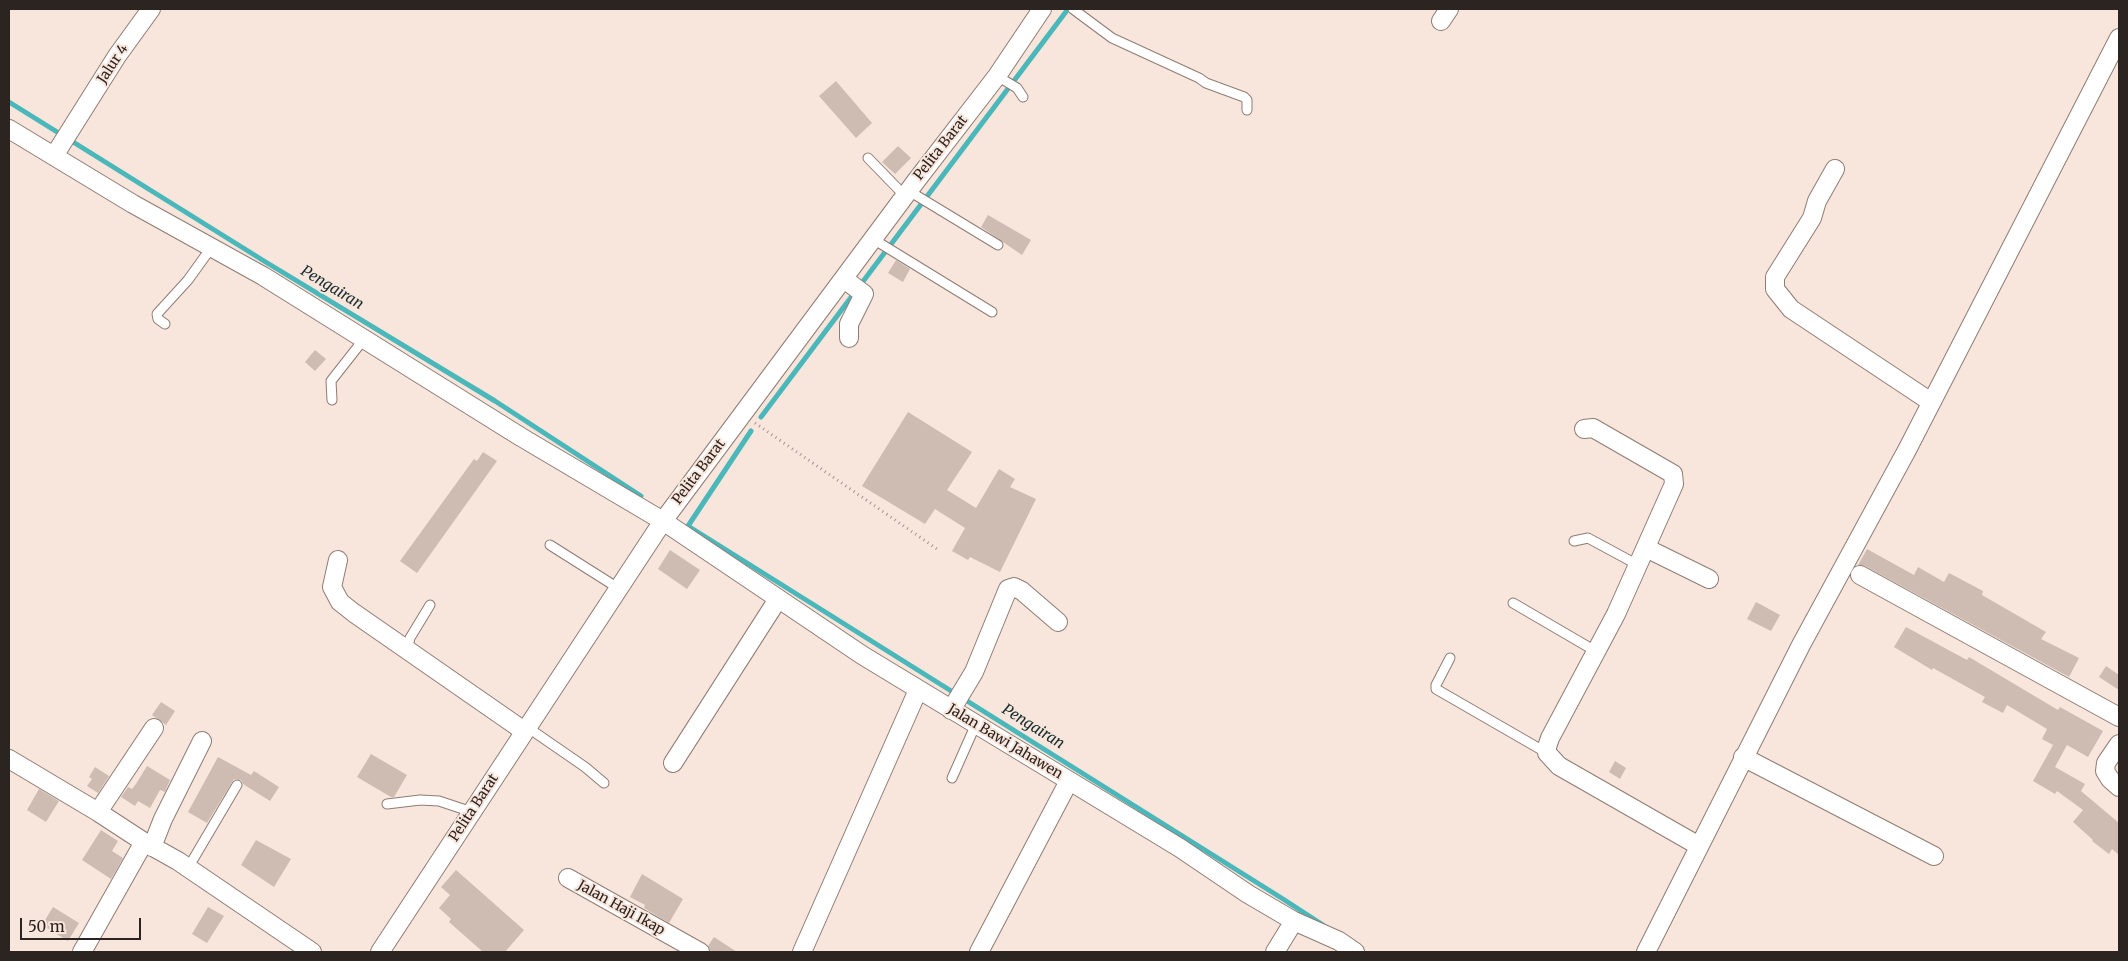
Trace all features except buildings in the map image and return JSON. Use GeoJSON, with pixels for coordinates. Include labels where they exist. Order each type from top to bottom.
{"type":"FeatureCollection","features":[{"type":"Feature","properties":{"kind":"street","name":"Jalur 4"},"geometry":{"type":"LineString","coordinates":[[56,153],[117,56],[151,9]]}},
{"type":"Feature","properties":{"kind":"street","name":"Pelita Barat"},"geometry":{"type":"LineString","coordinates":[[380,952],[662,521],[907,193],[997,76],[1042,9]]}},
{"type":"Feature","properties":{"kind":"street"},"geometry":{"type":"LineString","coordinates":[[1646,952],[1743,757],[1931,402],[2119,38]]}},
{"type":"Feature","properties":{"kind":"street","name":"Jalan Bawi Jahawen"},"geometry":{"type":"LineString","coordinates":[[9,129],[56,153],[211,248],[263,276],[521,437],[662,521],[918,690],[1180,848],[1248,894],[1294,921],[1339,941],[1354,952]]}},
{"type":"Feature","properties":{"kind":"street"},"geometry":{"type":"LineString","coordinates":[[1835,169],[1817,201],[1812,218],[1775,277],[1775,289],[1792,309],[1931,402]]}},
{"type":"Feature","properties":{"kind":"street"},"geometry":{"type":"LineString","coordinates":[[844,279],[864,294],[849,324],[849,338]]}},
{"type":"Feature","properties":{"kind":"street"},"geometry":{"type":"LineString","coordinates":[[1584,429],[1593,428],[1673,474],[1674,484],[1616,614],[1550,738],[1547,753],[1559,766],[1699,846]]}},
{"type":"Feature","properties":{"kind":"street"},"geometry":{"type":"LineString","coordinates":[[1646,548],[1710,579]]}},
{"type":"Feature","properties":{"kind":"street"},"geometry":{"type":"LineString","coordinates":[[338,560],[332,587],[335,595],[354,613],[526,729]]}},
{"type":"Feature","properties":{"kind":"street"},"geometry":{"type":"LineString","coordinates":[[1860,576],[2119,717]]}},
{"type":"Feature","properties":{"kind":"street"},"geometry":{"type":"LineString","coordinates":[[952,710],[974,672],[1008,589],[1014,587],[1022,591],[1058,622]]}},
{"type":"Feature","properties":{"kind":"street"},"geometry":{"type":"LineString","coordinates":[[673,763],[778,599]]}},
{"type":"Feature","properties":{"kind":"street"},"geometry":{"type":"LineString","coordinates":[[802,952],[918,690]]}},
{"type":"Feature","properties":{"kind":"street"},"geometry":{"type":"LineString","coordinates":[[98,812],[154,728]]}},
{"type":"Feature","properties":{"kind":"street"},"geometry":{"type":"LineString","coordinates":[[82,952],[163,819],[202,740]]}},
{"type":"Feature","properties":{"kind":"street"},"geometry":{"type":"LineString","coordinates":[[2119,744],[2106,763],[2106,771],[2110,779],[2119,787]]}},
{"type":"Feature","properties":{"kind":"street"},"geometry":{"type":"LineString","coordinates":[[1743,757],[1934,856]]}},
{"type":"Feature","properties":{"kind":"street"},"geometry":{"type":"LineString","coordinates":[[9,759],[188,868],[312,952]]}},
{"type":"Feature","properties":{"kind":"street"},"geometry":{"type":"LineString","coordinates":[[979,952],[1070,781]]}},
{"type":"Feature","properties":{"kind":"street","name":"Jalan Haji Ikap"},"geometry":{"type":"LineString","coordinates":[[568,878],[700,952]]}},
{"type":"Feature","properties":{"kind":"street"},"geometry":{"type":"LineString","coordinates":[[1275,952],[1294,921]]}},
{"type":"Feature","properties":{"kind":"lane"},"geometry":{"type":"LineString","coordinates":[[1073,9],[1112,38],[1206,83],[1244,97],[1247,100],[1247,110]]}},
{"type":"Feature","properties":{"kind":"lane"},"geometry":{"type":"LineString","coordinates":[[997,76],[1017,88],[1024,97]]}},
{"type":"Feature","properties":{"kind":"lane"},"geometry":{"type":"LineString","coordinates":[[868,158],[907,193],[998,245]]}},
{"type":"Feature","properties":{"kind":"lane"},"geometry":{"type":"LineString","coordinates":[[873,239],[992,312]]}},
{"type":"Feature","properties":{"kind":"lane"},"geometry":{"type":"LineString","coordinates":[[165,324],[158,319],[157,314],[211,248]]}},
{"type":"Feature","properties":{"kind":"lane"},"geometry":{"type":"LineString","coordinates":[[332,400],[331,381],[364,339]]}},
{"type":"Feature","properties":{"kind":"lane"},"geometry":{"type":"LineString","coordinates":[[1574,541],[1588,538],[1638,565]]}},
{"type":"Feature","properties":{"kind":"lane"},"geometry":{"type":"LineString","coordinates":[[550,545],[618,588]]}},
{"type":"Feature","properties":{"kind":"lane"},"geometry":{"type":"LineString","coordinates":[[1513,603],[1597,652]]}},
{"type":"Feature","properties":{"kind":"lane"},"geometry":{"type":"LineString","coordinates":[[407,650],[410,638],[430,605]]}},
{"type":"Feature","properties":{"kind":"lane"},"geometry":{"type":"LineString","coordinates":[[1450,658],[1436,685],[1436,689],[1547,753]]}},
{"type":"Feature","properties":{"kind":"lane"},"geometry":{"type":"LineString","coordinates":[[952,778],[976,724]]}},
{"type":"Feature","properties":{"kind":"lane"},"geometry":{"type":"LineString","coordinates":[[526,729],[585,767],[604,783]]}},
{"type":"Feature","properties":{"kind":"lane"},"geometry":{"type":"LineString","coordinates":[[188,868],[237,785]]}},
{"type":"Feature","properties":{"kind":"lane"},"geometry":{"type":"LineString","coordinates":[[387,804],[420,800],[439,801],[472,812]]}},
{"type":"Feature","properties":{"kind":"path"},"geometry":{"type":"LineString","coordinates":[[742,415],[820,466],[937,549]]}},
{"type":"Feature","properties":{"kind":"waterway"},"geometry":{"type":"LineString","coordinates":[[761,417],[1068,9]]}},
{"type":"Feature","properties":{"kind":"waterway","name":"Pengairan"},"geometry":{"type":"LineString","coordinates":[[9,102],[264,261],[495,401],[641,496]]}},
{"type":"Feature","properties":{"kind":"waterway","name":"Pengairan"},"geometry":{"type":"LineString","coordinates":[[751,431],[688,526],[1323,925]]}}]}
